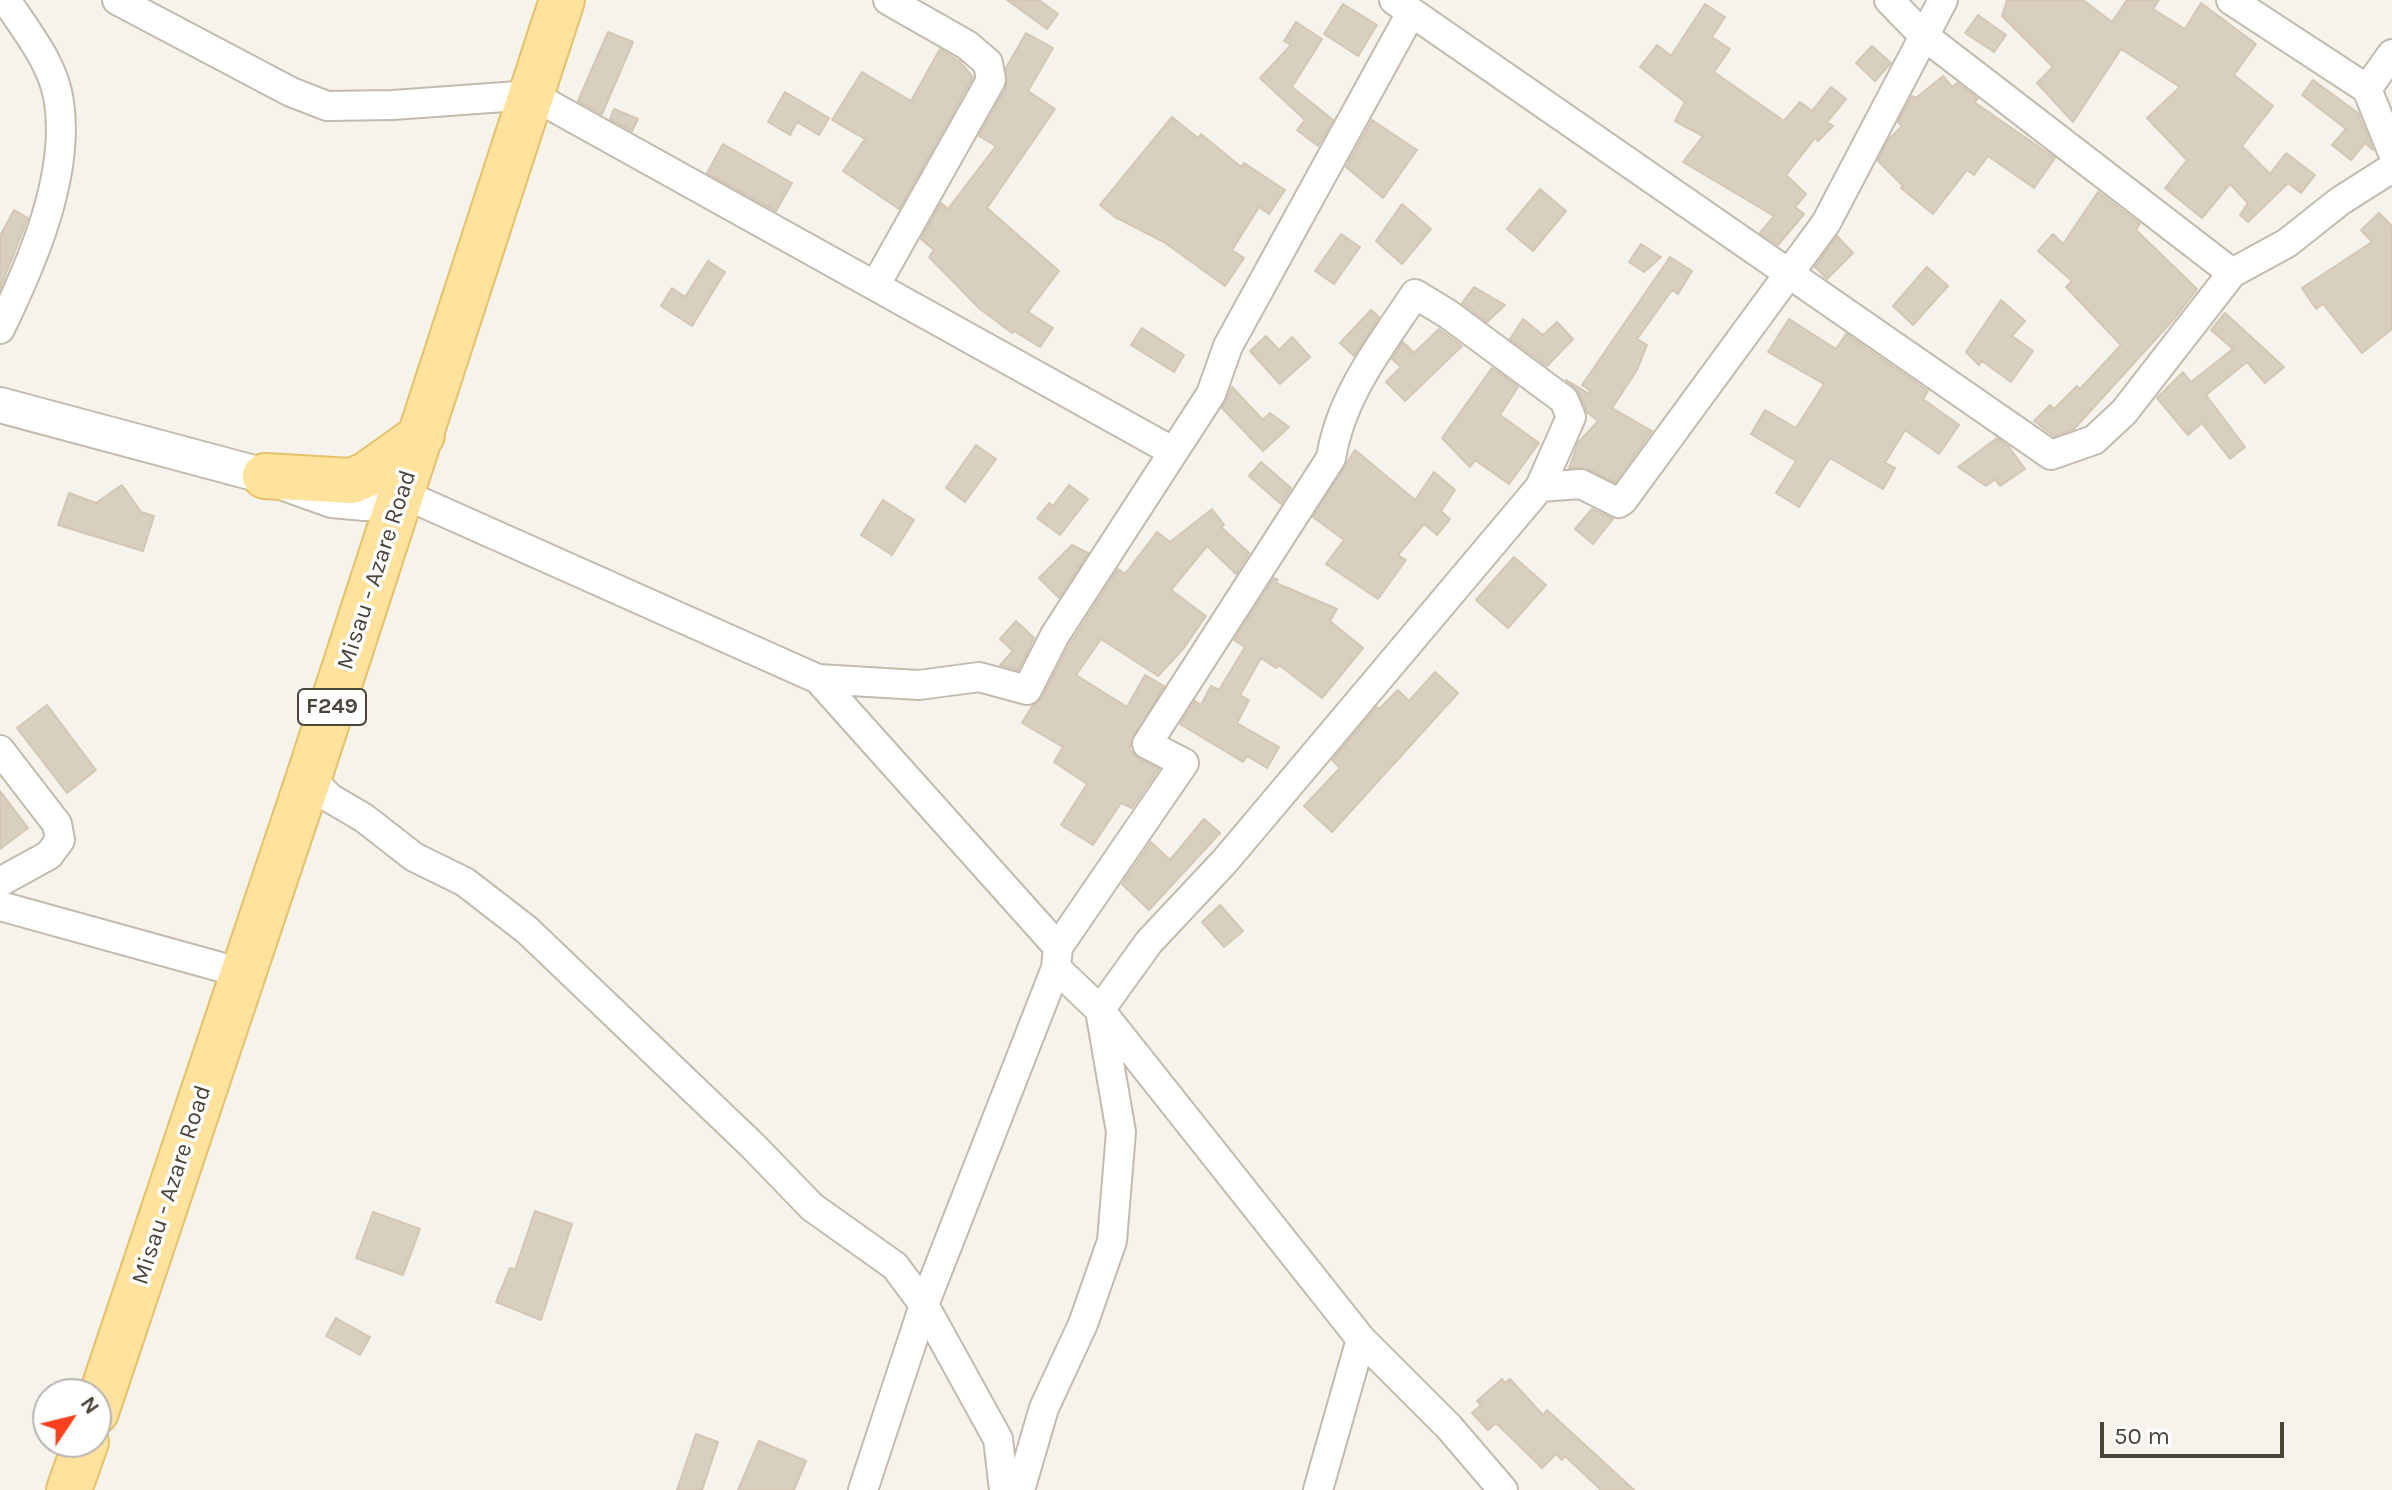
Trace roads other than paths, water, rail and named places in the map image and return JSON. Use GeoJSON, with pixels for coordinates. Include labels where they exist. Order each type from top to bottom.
{"type":"FeatureCollection","features":[{"type":"Feature","properties":{"kind":"main road","name":"Misau - Azare Road"},"geometry":{"type":"LineString","coordinates":[[107,1378],[422,435],[562,0]]}},
{"type":"Feature","properties":{"kind":"main road"},"geometry":{"type":"LineString","coordinates":[[265,476],[351,481],[366,475],[422,435]]}},
{"type":"Feature","properties":{"kind":"main road"},"geometry":{"type":"LineString","coordinates":[[69,1490],[80,1458]]}},
{"type":"Feature","properties":{"kind":"street"},"geometry":{"type":"LineString","coordinates":[[0,329],[32,263],[62,150],[59,100],[42,55],[6,0]]}},
{"type":"Feature","properties":{"kind":"street"},"geometry":{"type":"LineString","coordinates":[[117,0],[291,92],[327,106],[393,105],[532,95],[1172,451]]}},
{"type":"Feature","properties":{"kind":"street"},"geometry":{"type":"LineString","coordinates":[[875,286],[991,80],[988,63],[967,45],[888,0]]}},
{"type":"Feature","properties":{"kind":"street"},"geometry":{"type":"LineString","coordinates":[[1889,0],[1923,35],[2232,273]]}},
{"type":"Feature","properties":{"kind":"street"},"geometry":{"type":"LineString","coordinates":[[1540,487],[1581,484],[1619,503],[1623,500],[1826,223],[1943,0]]}},
{"type":"Feature","properties":{"kind":"street"},"geometry":{"type":"LineString","coordinates":[[2231,0],[2367,89],[2392,151]]}},
{"type":"Feature","properties":{"kind":"street"},"geometry":{"type":"LineString","coordinates":[[0,405],[265,476],[351,503],[401,493],[818,679],[919,685],[979,677],[1027,690],[1055,635],[1211,394],[1228,346],[1403,6],[1791,271],[2051,455],[2094,440],[2124,412],[2232,273],[2287,243],[2340,201],[2392,168]]}},
{"type":"Feature","properties":{"kind":"street"},"geometry":{"type":"LineString","coordinates":[[2367,89],[2392,54]]}},
{"type":"Feature","properties":{"kind":"street"},"geometry":{"type":"LineString","coordinates":[[863,1490],[924,1305],[1057,958],[1184,763],[1147,744],[1331,458],[1335,428],[1348,399],[1415,294],[1448,314],[1564,400],[1571,417],[1540,487],[1225,861],[1149,942],[1100,1010],[1121,1132],[1112,1241],[1083,1324],[1044,1408],[1020,1490]]}},
{"type":"Feature","properties":{"kind":"street"},"geometry":{"type":"LineString","coordinates":[[818,679],[1100,1010],[1361,1339],[1449,1427],[1503,1490]]}},
{"type":"Feature","properties":{"kind":"street"},"geometry":{"type":"LineString","coordinates":[[0,750],[57,824],[60,840],[49,855],[0,882]]}},
{"type":"Feature","properties":{"kind":"street"},"geometry":{"type":"LineString","coordinates":[[309,777],[330,798],[364,818],[414,857],[465,882],[527,930],[753,1146],[812,1207],[895,1266],[924,1305],[998,1439],[1004,1490]]}},
{"type":"Feature","properties":{"kind":"street"},"geometry":{"type":"LineString","coordinates":[[0,906],[242,973]]}},
{"type":"Feature","properties":{"kind":"street"},"geometry":{"type":"LineString","coordinates":[[1318,1490],[1361,1339]]}}]}
